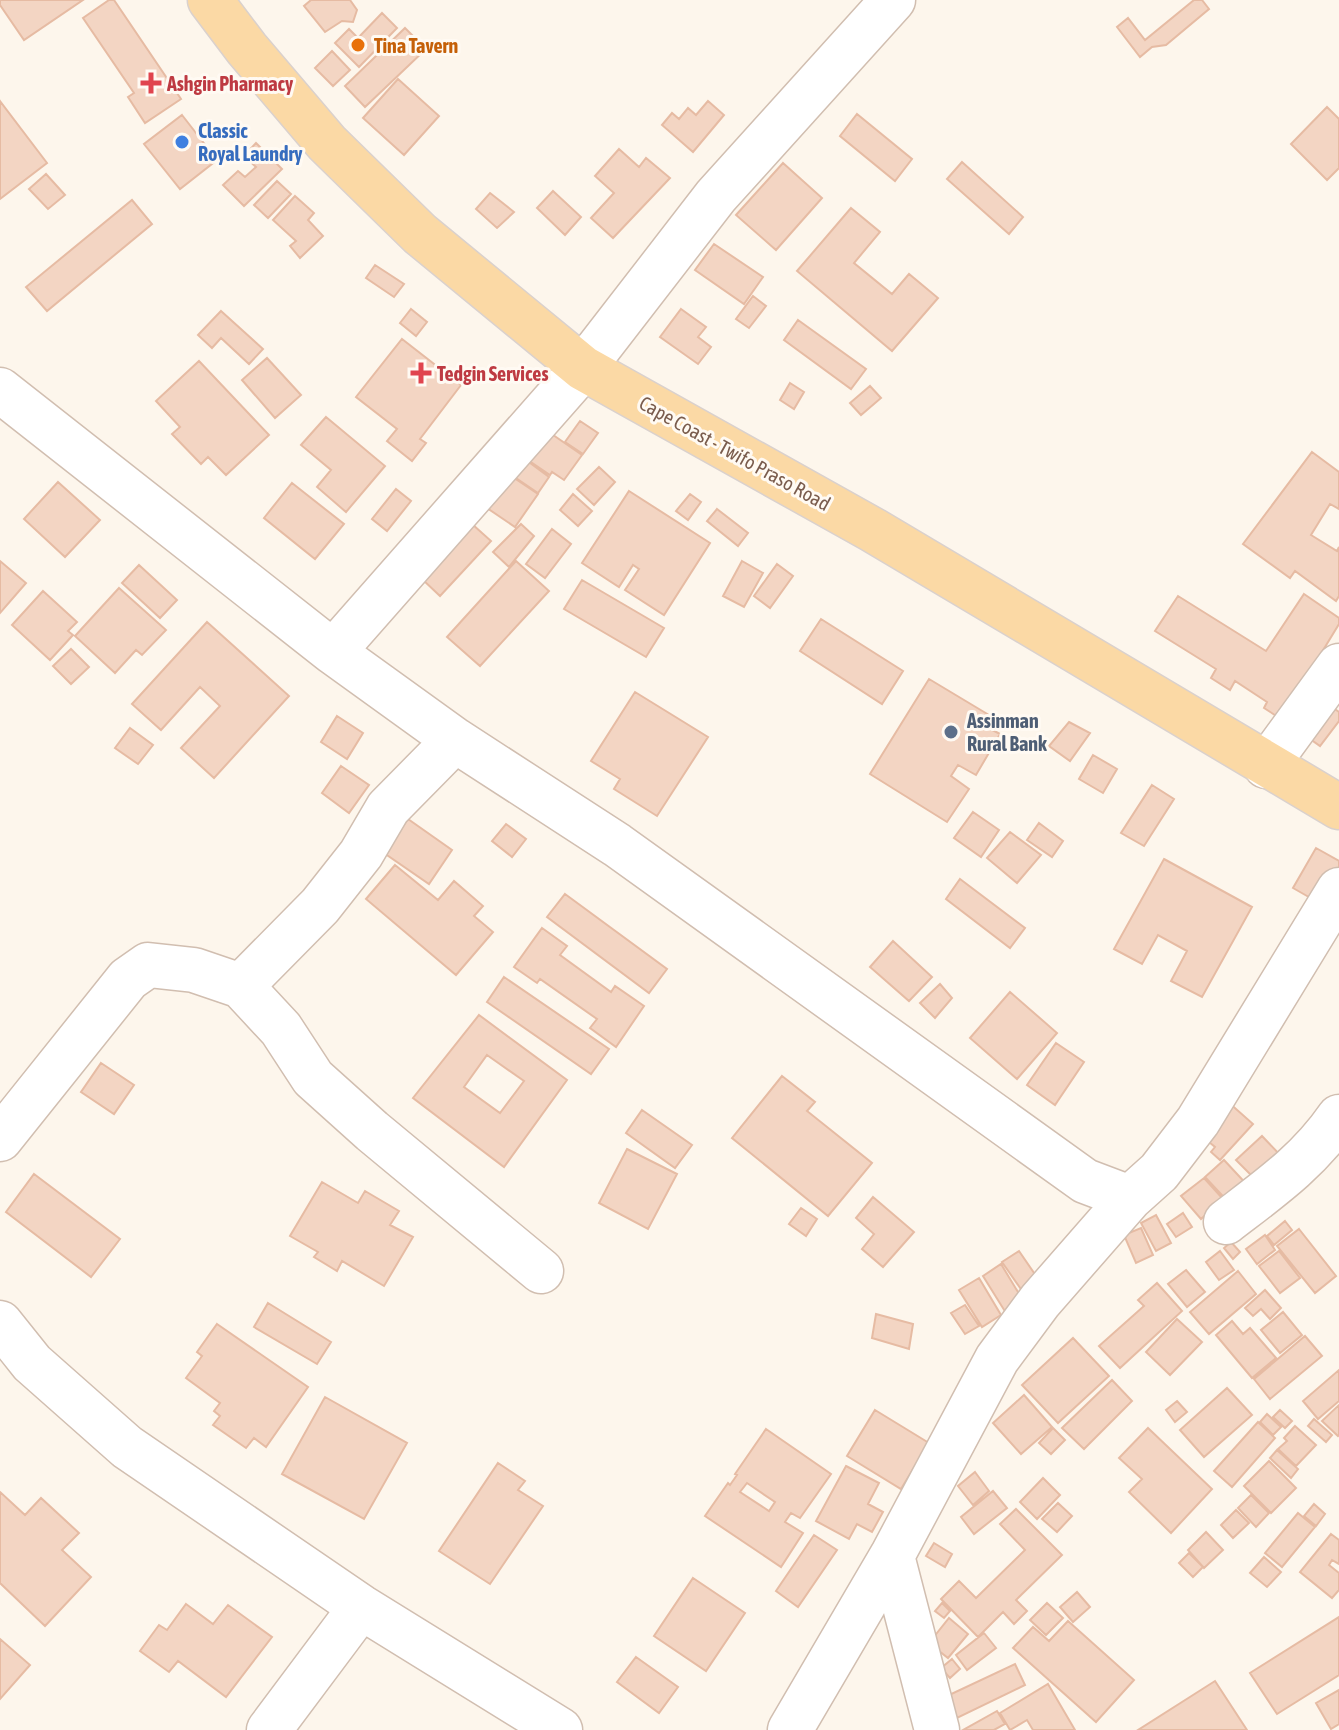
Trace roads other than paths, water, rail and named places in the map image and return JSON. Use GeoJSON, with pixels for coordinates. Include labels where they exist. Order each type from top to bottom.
{"type":"FeatureCollection","features":[{"type":"Feature","properties":{"kind":"main road","name":"Cape Coast - Twifo Praso Road"},"geometry":{"type":"LineString","coordinates":[[210,0],[327,143],[420,234],[583,368],[873,530],[1339,807]]}},
{"type":"Feature","properties":{"kind":"street"},"geometry":{"type":"LineString","coordinates":[[333,652],[583,368],[716,196],[893,0]]}},
{"type":"Feature","properties":{"kind":"street"},"geometry":{"type":"LineString","coordinates":[[0,390],[333,652],[455,740],[630,854],[1085,1181],[1130,1198]]}},
{"type":"Feature","properties":{"kind":"street"},"geometry":{"type":"LineString","coordinates":[[1266,766],[1339,666]]}},
{"type":"Feature","properties":{"kind":"street"},"geometry":{"type":"LineString","coordinates":[[241,986],[320,906],[361,854],[388,808],[455,740]]}},
{"type":"Feature","properties":{"kind":"street"},"geometry":{"type":"LineString","coordinates":[[790,1730],[892,1556],[997,1359],[1040,1301],[1130,1198],[1159,1172],[1198,1121],[1339,890]]}},
{"type":"Feature","properties":{"kind":"street"},"geometry":{"type":"LineString","coordinates":[[0,1139],[128,979],[148,965],[194,970],[241,986],[281,1029],[313,1078],[541,1271]]}},
{"type":"Feature","properties":{"kind":"street"},"geometry":{"type":"LineString","coordinates":[[1226,1222],[1280,1181],[1320,1144],[1339,1117]]}},
{"type":"Feature","properties":{"kind":"street"},"geometry":{"type":"LineString","coordinates":[[0,1323],[32,1363],[127,1447],[361,1607],[560,1730]]}},
{"type":"Feature","properties":{"kind":"street"},"geometry":{"type":"LineString","coordinates":[[892,1556],[937,1730]]}},
{"type":"Feature","properties":{"kind":"street"},"geometry":{"type":"LineString","coordinates":[[269,1730],[361,1607]]}},
{"type":"Feature","properties":{"kind":"place","name":"Tina Tavern"},"geometry":{"type":"Point","coordinates":[358,45]}},
{"type":"Feature","properties":{"kind":"place","name":"Ashgin Pharmacy"},"geometry":{"type":"Point","coordinates":[151,83]}},
{"type":"Feature","properties":{"kind":"place","name":"Classic Royal Laundry"},"geometry":{"type":"Point","coordinates":[182,142]}},
{"type":"Feature","properties":{"kind":"place","name":"Tedgin Services"},"geometry":{"type":"Point","coordinates":[421,373]}},
{"type":"Feature","properties":{"kind":"place","name":"Assinman Rural Bank"},"geometry":{"type":"Point","coordinates":[951,732]}}]}
